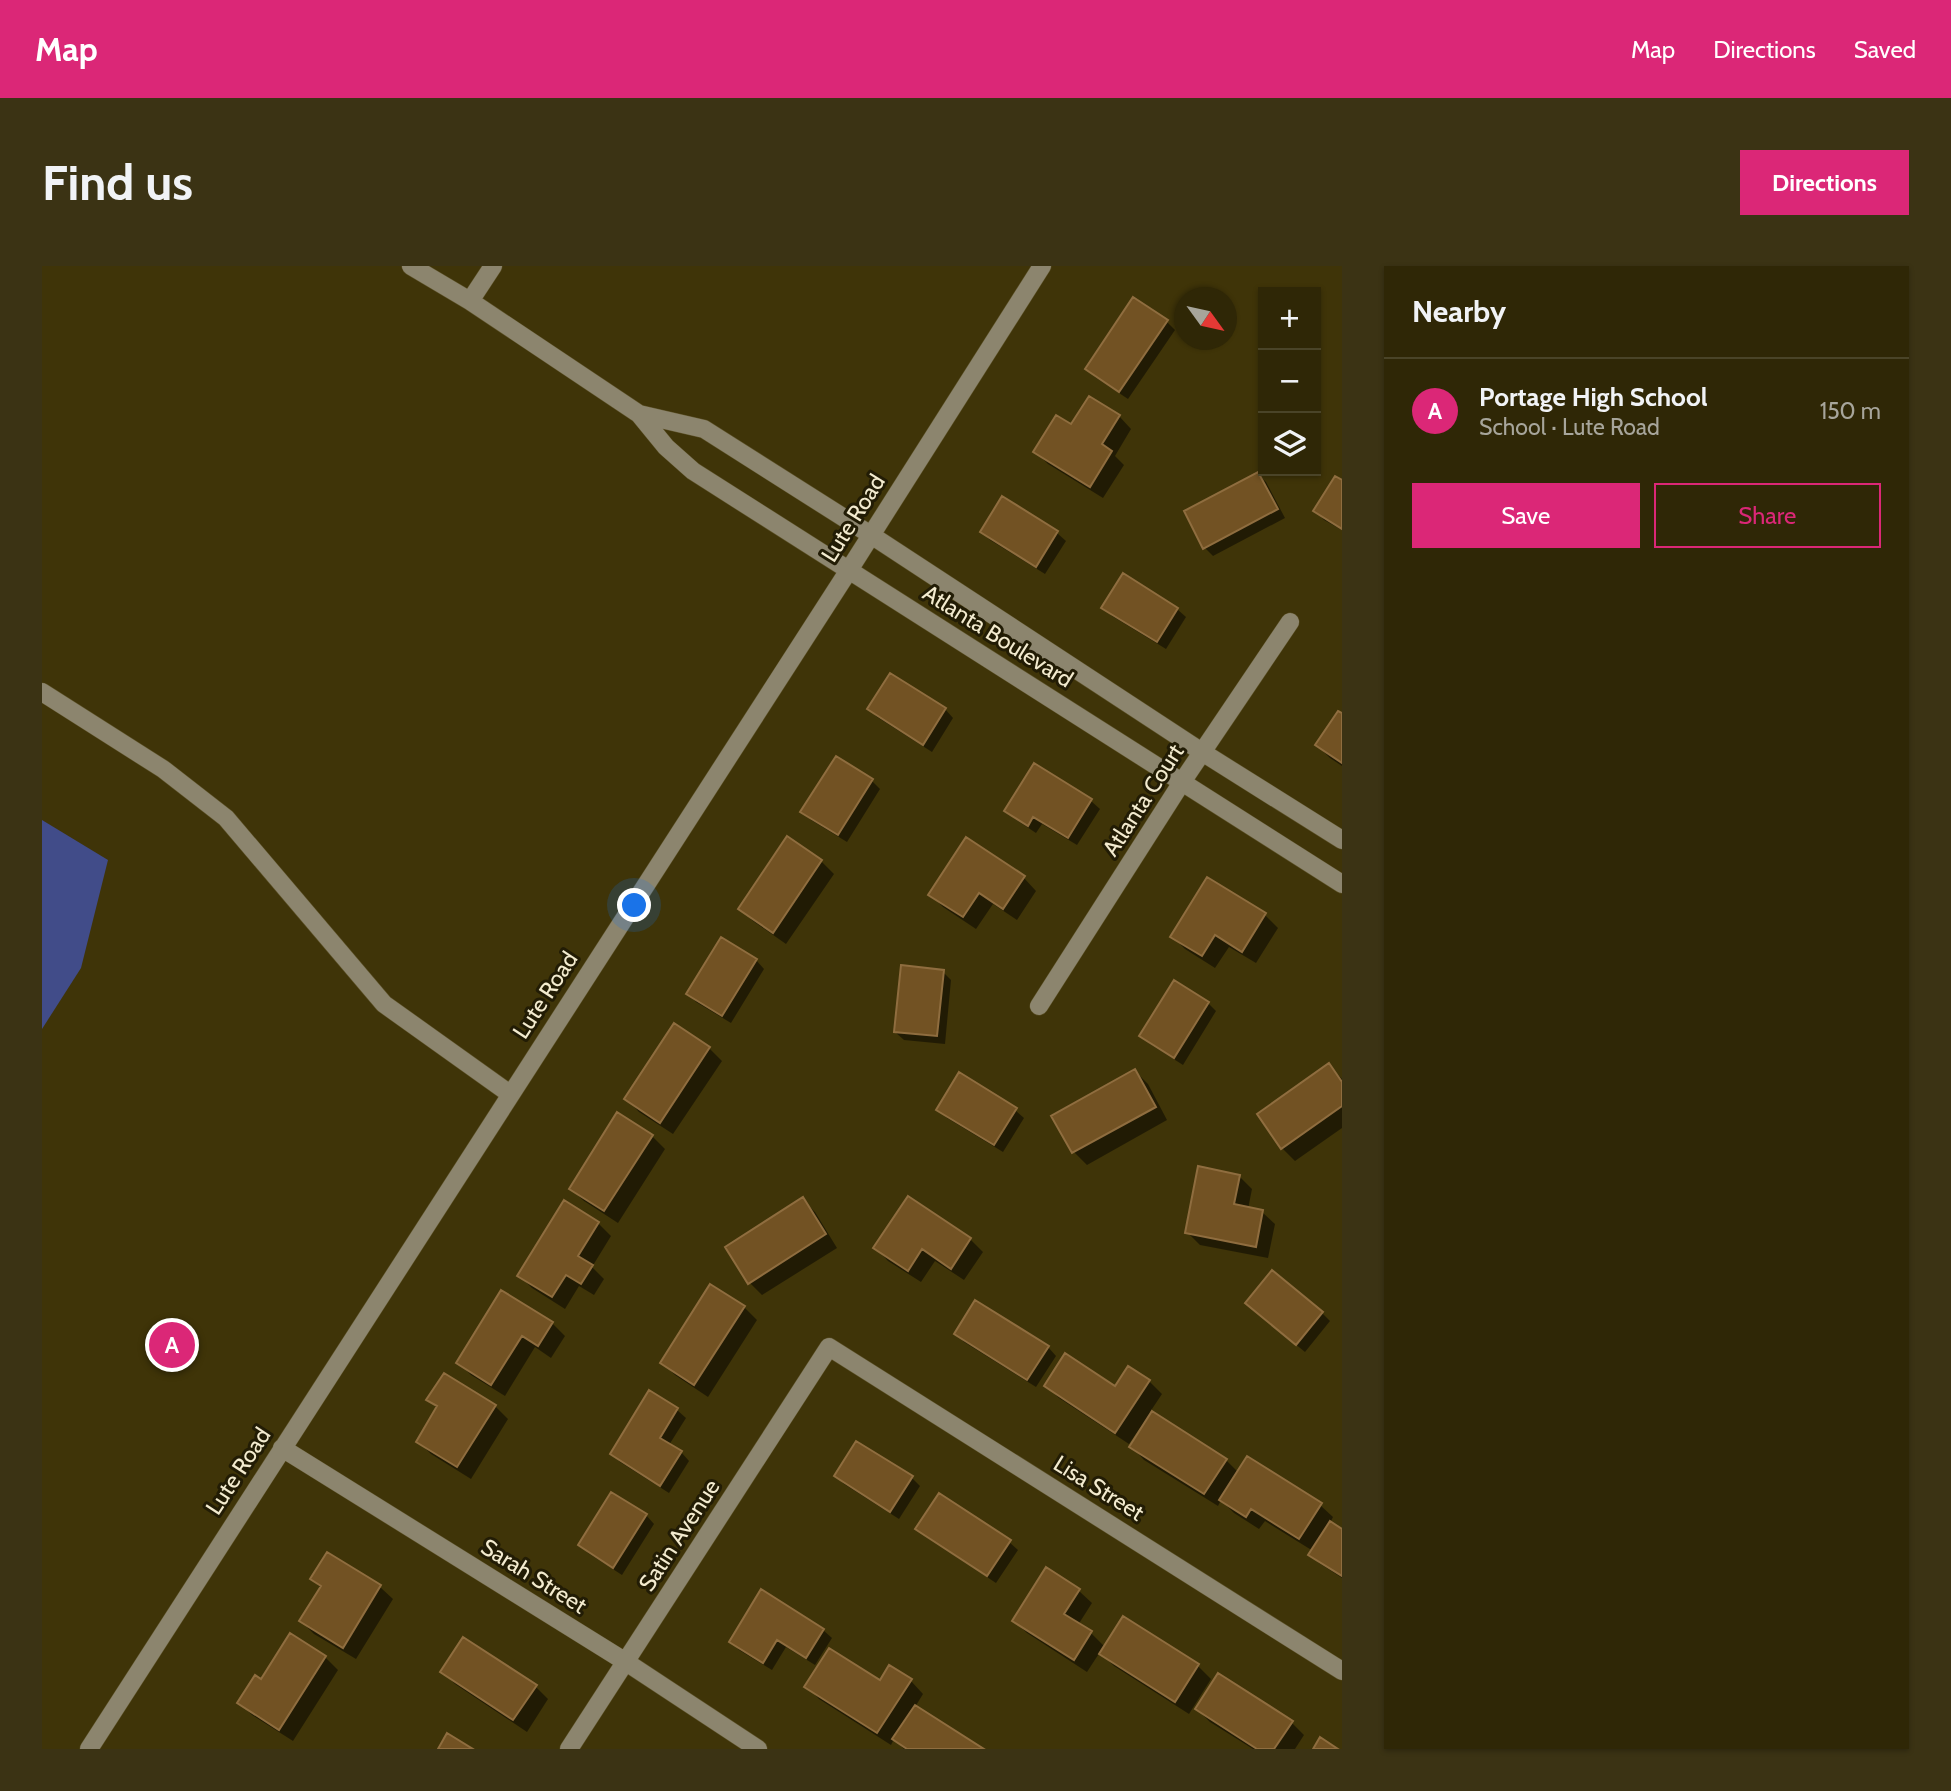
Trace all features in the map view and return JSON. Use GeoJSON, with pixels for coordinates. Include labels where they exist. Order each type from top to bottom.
{"type":"FeatureCollection","features":[{"type":"Feature","properties":{"kind":"street","name":"Atlanta Boulevard"},"geometry":{"type":"LineString","coordinates":[[411,266],[470,301],[639,414],[666,447],[693,471],[1342,884]]}},
{"type":"Feature","properties":{"kind":"street"},"geometry":{"type":"LineString","coordinates":[[470,301],[493,266]]}},
{"type":"Feature","properties":{"kind":"street","name":"Lute Road"},"geometry":{"type":"LineString","coordinates":[[89,1749],[1042,266]]}},
{"type":"Feature","properties":{"kind":"street","name":"Atlanta Boulevard"},"geometry":{"type":"LineString","coordinates":[[639,414],[704,429],[1342,840]]}},
{"type":"Feature","properties":{"kind":"street","name":"Atlanta Court"},"geometry":{"type":"LineString","coordinates":[[1039,1006],[1182,782],[1290,622]]}},
{"type":"Feature","properties":{"kind":"street"},"geometry":{"type":"LineString","coordinates":[[42,692],[163,769],[226,818],[384,1004],[510,1094]]}},
{"type":"Feature","properties":{"kind":"street","name":"Satin Avenue"},"geometry":{"type":"LineString","coordinates":[[569,1749],[829,1347]]}},
{"type":"Feature","properties":{"kind":"street","name":"Lisa Street"},"geometry":{"type":"LineString","coordinates":[[829,1347],[1342,1671]]}},
{"type":"Feature","properties":{"kind":"street","name":"Sarah Street"},"geometry":{"type":"LineString","coordinates":[[282,1448],[626,1662],[758,1749]]}},
{"type":"Feature","properties":{"kind":"shaded area"},"geometry":{"type":"Polygon","coordinates":[[[42,820],[108,860],[81,968],[42,1029],[42,820]]]}},
{"type":"Feature","properties":{"kind":"building"},"geometry":{"type":"Polygon","coordinates":[[[1133,297],[1168,320],[1119,392],[1085,369],[1133,297]]]}},
{"type":"Feature","properties":{"kind":"building"},"geometry":{"type":"Polygon","coordinates":[[[1089,396],[1120,415],[1102,444],[1112,451],[1090,487],[1033,452],[1056,415],[1071,424],[1089,396]]]}},
{"type":"Feature","properties":{"kind":"building"},"geometry":{"type":"Polygon","coordinates":[[[1258,472],[1278,509],[1203,549],[1184,511],[1258,472]]]}},
{"type":"Feature","properties":{"kind":"building"},"geometry":{"type":"Polygon","coordinates":[[[1335,476],[1342,480],[1342,529],[1313,511],[1335,476]]]}},
{"type":"Feature","properties":{"kind":"building"},"geometry":{"type":"Polygon","coordinates":[[[1002,496],[1058,531],[1036,567],[980,532],[1002,496]]]}},
{"type":"Feature","properties":{"kind":"building"},"geometry":{"type":"Polygon","coordinates":[[[1123,573],[1178,608],[1157,642],[1101,608],[1123,573]]]}},
{"type":"Feature","properties":{"kind":"building"},"geometry":{"type":"Polygon","coordinates":[[[890,673],[946,708],[923,745],[867,709],[890,673]]]}},
{"type":"Feature","properties":{"kind":"building"},"geometry":{"type":"Polygon","coordinates":[[[1338,711],[1342,713],[1342,763],[1315,745],[1338,711]]]}},
{"type":"Feature","properties":{"kind":"building"},"geometry":{"type":"Polygon","coordinates":[[[836,756],[873,779],[838,835],[800,812],[836,756]]]}},
{"type":"Feature","properties":{"kind":"building"},"geometry":{"type":"Polygon","coordinates":[[[1034,763],[1092,799],[1068,838],[1033,817],[1028,826],[1004,811],[1034,763]]]}},
{"type":"Feature","properties":{"kind":"building"},"geometry":{"type":"Polygon","coordinates":[[[787,836],[822,860],[773,933],[738,909],[787,836]]]}},
{"type":"Feature","properties":{"kind":"building"},"geometry":{"type":"Polygon","coordinates":[[[966,837],[1025,876],[1003,909],[979,893],[963,917],[928,895],[966,837]]]}},
{"type":"Feature","properties":{"kind":"building"},"geometry":{"type":"Polygon","coordinates":[[[1207,877],[1266,913],[1242,952],[1215,935],[1202,956],[1170,937],[1207,877]]]}},
{"type":"Feature","properties":{"kind":"building"},"geometry":{"type":"Polygon","coordinates":[[[721,937],[757,959],[722,1016],[686,994],[721,937]]]}},
{"type":"Feature","properties":{"kind":"building"},"geometry":{"type":"Polygon","coordinates":[[[901,965],[944,970],[937,1036],[894,1032],[901,965]]]}},
{"type":"Feature","properties":{"kind":"building"},"geometry":{"type":"Polygon","coordinates":[[[1174,980],[1209,1002],[1174,1058],[1139,1036],[1174,980]]]}},
{"type":"Feature","properties":{"kind":"building"},"geometry":{"type":"Polygon","coordinates":[[[674,1023],[710,1047],[660,1123],[624,1099],[674,1023]]]}},
{"type":"Feature","properties":{"kind":"building"},"geometry":{"type":"Polygon","coordinates":[[[1329,1063],[1342,1082],[1342,1106],[1281,1149],[1257,1114],[1329,1063]]]}},
{"type":"Feature","properties":{"kind":"building"},"geometry":{"type":"Polygon","coordinates":[[[1135,1069],[1156,1107],[1072,1153],[1051,1116],[1135,1069]]]}},
{"type":"Feature","properties":{"kind":"building"},"geometry":{"type":"Polygon","coordinates":[[[959,1072],[1017,1108],[994,1145],[936,1110],[959,1072]]]}},
{"type":"Feature","properties":{"kind":"building"},"geometry":{"type":"Polygon","coordinates":[[[617,1112],[653,1135],[604,1211],[569,1189],[617,1112]]]}},
{"type":"Feature","properties":{"kind":"building"},"geometry":{"type":"Polygon","coordinates":[[[1198,1166],[1240,1175],[1234,1204],[1263,1210],[1256,1247],[1185,1233],[1198,1166]]]}},
{"type":"Feature","properties":{"kind":"building"},"geometry":{"type":"Polygon","coordinates":[[[908,1196],[971,1238],[951,1269],[922,1249],[908,1271],[873,1248],[908,1196]]]}},
{"type":"Feature","properties":{"kind":"building"},"geometry":{"type":"Polygon","coordinates":[[[803,1197],[826,1234],[748,1284],[725,1247],[803,1197]]]}},
{"type":"Feature","properties":{"kind":"building"},"geometry":{"type":"Polygon","coordinates":[[[564,1200],[599,1222],[578,1256],[593,1265],[581,1284],[566,1275],[552,1297],[517,1276],[564,1200]]]}},
{"type":"Feature","properties":{"kind":"building"},"geometry":{"type":"Polygon","coordinates":[[[1272,1270],[1323,1312],[1296,1345],[1245,1303],[1272,1270]]]}},
{"type":"Feature","properties":{"kind":"building"},"geometry":{"type":"Polygon","coordinates":[[[710,1284],[745,1306],[694,1385],[660,1363],[710,1284]]]}},
{"type":"Feature","properties":{"kind":"building"},"geometry":{"type":"Polygon","coordinates":[[[501,1290],[553,1322],[538,1346],[522,1336],[491,1385],[456,1363],[501,1290]]]}},
{"type":"Feature","properties":{"kind":"building"},"geometry":{"type":"Polygon","coordinates":[[[975,1300],[1049,1346],[1027,1380],[954,1334],[975,1300]]]}},
{"type":"Feature","properties":{"kind":"building"},"geometry":{"type":"Polygon","coordinates":[[[1065,1353],[1115,1386],[1128,1366],[1150,1380],[1115,1433],[1044,1386],[1065,1353]]]}},
{"type":"Feature","properties":{"kind":"building"},"geometry":{"type":"Polygon","coordinates":[[[444,1373],[496,1405],[457,1467],[416,1442],[437,1406],[426,1400],[444,1373]]]}},
{"type":"Feature","properties":{"kind":"building"},"geometry":{"type":"Polygon","coordinates":[[[649,1390],[678,1408],[660,1438],[682,1451],[660,1486],[610,1454],[649,1390]]]}},
{"type":"Feature","properties":{"kind":"building"},"geometry":{"type":"Polygon","coordinates":[[[1152,1411],[1227,1459],[1204,1494],[1129,1447],[1152,1411]]]}},
{"type":"Feature","properties":{"kind":"building"},"geometry":{"type":"Polygon","coordinates":[[[856,1441],[913,1476],[890,1512],[834,1476],[856,1441]]]}},
{"type":"Feature","properties":{"kind":"building"},"geometry":{"type":"Polygon","coordinates":[[[1247,1456],[1322,1503],[1299,1539],[1251,1509],[1246,1517],[1219,1500],[1247,1456]]]}},
{"type":"Feature","properties":{"kind":"building"},"geometry":{"type":"Polygon","coordinates":[[[611,1492],[647,1514],[613,1568],[578,1545],[611,1492]]]}},
{"type":"Feature","properties":{"kind":"building"},"geometry":{"type":"Polygon","coordinates":[[[939,1493],[1011,1540],[987,1576],[915,1529],[939,1493]]]}},
{"type":"Feature","properties":{"kind":"building"},"geometry":{"type":"Polygon","coordinates":[[[1330,1521],[1342,1529],[1342,1576],[1308,1555],[1330,1521]]]}},
{"type":"Feature","properties":{"kind":"building"},"geometry":{"type":"Polygon","coordinates":[[[327,1552],[381,1585],[343,1648],[299,1621],[321,1586],[310,1579],[327,1552]]]}},
{"type":"Feature","properties":{"kind":"building"},"geometry":{"type":"Polygon","coordinates":[[[1046,1567],[1080,1589],[1064,1614],[1092,1631],[1074,1660],[1012,1621],[1046,1567]]]}},
{"type":"Feature","properties":{"kind":"building"},"geometry":{"type":"Polygon","coordinates":[[[761,1589],[824,1629],[806,1658],[777,1640],[763,1663],[729,1642],[761,1589]]]}},
{"type":"Feature","properties":{"kind":"building"},"geometry":{"type":"Polygon","coordinates":[[[1123,1616],[1199,1664],[1175,1702],[1099,1654],[1123,1616]]]}},
{"type":"Feature","properties":{"kind":"building"},"geometry":{"type":"Polygon","coordinates":[[[290,1633],[326,1656],[279,1730],[237,1703],[255,1675],[261,1679],[290,1633]]]}},
{"type":"Feature","properties":{"kind":"building"},"geometry":{"type":"Polygon","coordinates":[[[463,1637],[537,1685],[513,1720],[440,1672],[463,1637]]]}},
{"type":"Feature","properties":{"kind":"building"},"geometry":{"type":"Polygon","coordinates":[[[829,1648],[880,1680],[889,1665],[912,1679],[877,1733],[804,1687],[829,1648]]]}},
{"type":"Feature","properties":{"kind":"building"},"geometry":{"type":"Polygon","coordinates":[[[1218,1673],[1293,1721],[1274,1749],[1257,1749],[1195,1709],[1218,1673]]]}},
{"type":"Feature","properties":{"kind":"building"},"geometry":{"type":"Polygon","coordinates":[[[915,1705],[984,1749],[907,1749],[892,1739],[915,1705]]]}},
{"type":"Feature","properties":{"kind":"building"},"geometry":{"type":"Polygon","coordinates":[[[447,1733],[473,1749],[438,1749],[447,1733]]]}},
{"type":"Feature","properties":{"kind":"building"},"geometry":{"type":"Polygon","coordinates":[[[1320,1737],[1338,1749],[1313,1749],[1320,1737]]]}},
{"type":"Feature","properties":{"kind":"place","name":"Portage High School"},"geometry":{"type":"Point","coordinates":[172,1345]}}]}
